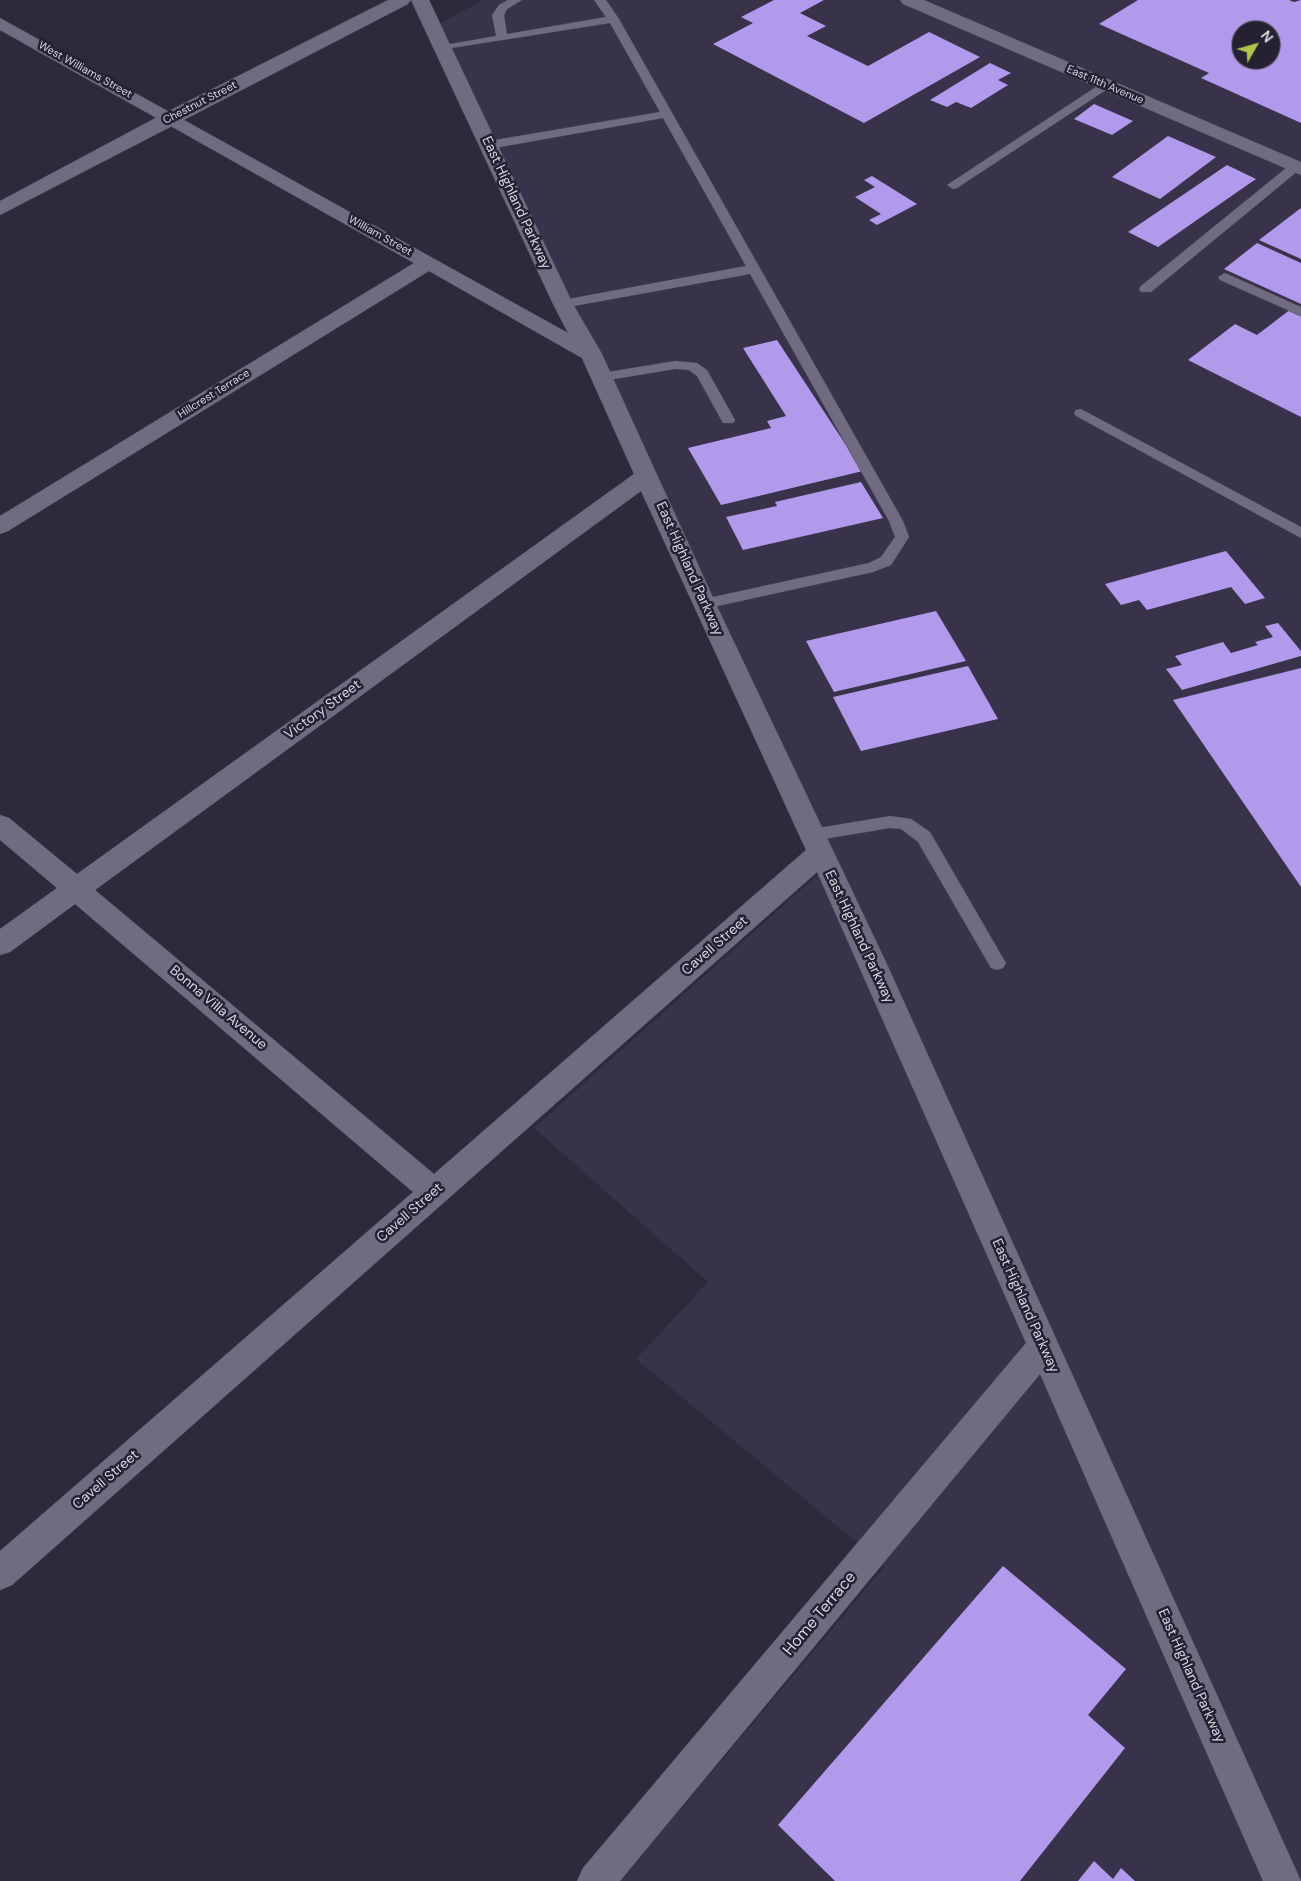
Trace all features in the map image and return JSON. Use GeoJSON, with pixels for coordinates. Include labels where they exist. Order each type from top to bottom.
{"type":"FeatureCollection","features":[{"type":"Feature","properties":{"kind":"street","name":"Chestnut Street"},"geometry":{"type":"LineString","coordinates":[[0,209],[170,118],[402,0]]}},
{"type":"Feature","properties":{"kind":"street","name":"East Highland Parkway"},"geometry":{"type":"LineString","coordinates":[[420,0],[563,304],[596,366],[704,604],[817,844],[1282,1881]]}},
{"type":"Feature","properties":{"kind":"street","name":"East 11th Avenue"},"geometry":{"type":"LineString","coordinates":[[909,0],[1298,168]]}},
{"type":"Feature","properties":{"kind":"street","name":"West Williams Street"},"geometry":{"type":"LineString","coordinates":[[0,22],[170,118]]}},
{"type":"Feature","properties":{"kind":"street","name":"William Street"},"geometry":{"type":"LineString","coordinates":[[170,118],[428,263],[596,366]]}},
{"type":"Feature","properties":{"kind":"street","name":"Hillcrest Terrace"},"geometry":{"type":"LineString","coordinates":[[0,526],[428,263]]}},
{"type":"Feature","properties":{"kind":"street","name":"Victory Street"},"geometry":{"type":"LineString","coordinates":[[0,944],[646,476]]}},
{"type":"Feature","properties":{"kind":"street","name":"Bonna Villa Avenue"},"geometry":{"type":"LineString","coordinates":[[0,825],[77,888],[434,1192]]}},
{"type":"Feature","properties":{"kind":"street","name":"Cavell Street"},"geometry":{"type":"LineString","coordinates":[[0,1572],[434,1192],[817,844]]}},
{"type":"Feature","properties":{"kind":"street","name":"Home Terrace"},"geometry":{"type":"LineString","coordinates":[[596,1881],[1043,1346]]}},
{"type":"Feature","properties":{"kind":"lane"},"geometry":{"type":"LineString","coordinates":[[502,38],[498,15],[503,7],[516,0]]}},
{"type":"Feature","properties":{"kind":"lane"},"geometry":{"type":"LineString","coordinates":[[600,0],[614,19],[896,521],[902,537],[886,561],[873,567],[704,604]]}},
{"type":"Feature","properties":{"kind":"lane"},"geometry":{"type":"LineString","coordinates":[[443,48],[614,19]]}},
{"type":"Feature","properties":{"kind":"lane"},"geometry":{"type":"LineString","coordinates":[[953,185],[1105,85]]}},
{"type":"Feature","properties":{"kind":"lane"},"geometry":{"type":"LineString","coordinates":[[489,146],[667,114]]}},
{"type":"Feature","properties":{"kind":"lane"},"geometry":{"type":"LineString","coordinates":[[1146,289],[1298,168]]}},
{"type":"Feature","properties":{"kind":"lane"},"geometry":{"type":"LineString","coordinates":[[563,304],[754,269]]}},
{"type":"Feature","properties":{"kind":"lane"},"geometry":{"type":"LineString","coordinates":[[1225,277],[1301,312]]}},
{"type":"Feature","properties":{"kind":"lane"},"geometry":{"type":"LineString","coordinates":[[596,366],[692,366],[702,373],[728,420]]}},
{"type":"Feature","properties":{"kind":"lane"},"geometry":{"type":"LineString","coordinates":[[1081,413],[1301,534]]}},
{"type":"Feature","properties":{"kind":"lane"},"geometry":{"type":"LineString","coordinates":[[817,844],[890,822],[905,824],[924,837],[997,963]]}},
{"type":"Feature","properties":{"kind":"shaded area"},"geometry":{"type":"Polygon","coordinates":[[[483,0],[1301,0],[1301,1881],[620,1881],[885,1566],[636,1359],[708,1282],[534,1128],[824,869],[441,23],[483,0]]]}},
{"type":"Feature","properties":{"kind":"building"},"geometry":{"type":"Polygon","coordinates":[[[774,0],[824,0],[800,13],[826,26],[807,36],[868,66],[929,32],[980,57],[864,123],[713,44],[753,23],[741,17],[774,0]]]}},
{"type":"Feature","properties":{"kind":"building"},"geometry":{"type":"Polygon","coordinates":[[[1138,0],[1289,0],[1294,2],[1301,0],[1301,123],[1201,78],[1209,73],[1099,24],[1138,0]]]}},
{"type":"Feature","properties":{"kind":"building"},"geometry":{"type":"Polygon","coordinates":[[[990,63],[1011,73],[998,80],[1008,85],[971,108],[956,102],[947,107],[930,100],[990,63]]]}},
{"type":"Feature","properties":{"kind":"building"},"geometry":{"type":"Polygon","coordinates":[[[1094,104],[1133,121],[1112,135],[1074,119],[1094,104]]]}},
{"type":"Feature","properties":{"kind":"building"},"geometry":{"type":"Polygon","coordinates":[[[1168,136],[1216,157],[1160,199],[1112,177],[1168,136]]]}},
{"type":"Feature","properties":{"kind":"building"},"geometry":{"type":"Polygon","coordinates":[[[1227,165],[1256,179],[1158,247],[1128,232],[1227,165]]]}},
{"type":"Feature","properties":{"kind":"building"},"geometry":{"type":"Polygon","coordinates":[[[872,176],[917,204],[877,225],[869,220],[881,214],[855,197],[875,187],[864,180],[872,176]]]}},
{"type":"Feature","properties":{"kind":"building"},"geometry":{"type":"Polygon","coordinates":[[[1301,208],[1301,259],[1259,240],[1301,208]]]}},
{"type":"Feature","properties":{"kind":"building"},"geometry":{"type":"Polygon","coordinates":[[[1257,243],[1301,263],[1301,304],[1224,269],[1257,243]]]}},
{"type":"Feature","properties":{"kind":"building"},"geometry":{"type":"Polygon","coordinates":[[[1291,309],[1301,314],[1301,417],[1188,360],[1235,324],[1257,335],[1291,309]]]}},
{"type":"Feature","properties":{"kind":"building"},"geometry":{"type":"Polygon","coordinates":[[[777,340],[863,471],[721,505],[688,448],[771,428],[767,421],[786,416],[743,348],[777,340]]]}},
{"type":"Feature","properties":{"kind":"building"},"geometry":{"type":"Polygon","coordinates":[[[861,482],[883,518],[743,550],[726,517],[777,506],[775,502],[861,482]]]}},
{"type":"Feature","properties":{"kind":"building"},"geometry":{"type":"Polygon","coordinates":[[[1226,551],[1265,598],[1245,604],[1231,587],[1147,610],[1139,600],[1121,605],[1105,584],[1226,551]]]}},
{"type":"Feature","properties":{"kind":"building"},"geometry":{"type":"Polygon","coordinates":[[[936,611],[966,661],[834,692],[806,641],[936,611]]]}},
{"type":"Feature","properties":{"kind":"building"},"geometry":{"type":"Polygon","coordinates":[[[1278,623],[1301,651],[1301,656],[1182,690],[1166,669],[1182,665],[1175,656],[1223,642],[1231,653],[1258,645],[1255,642],[1273,637],[1265,626],[1278,623]]]}},
{"type":"Feature","properties":{"kind":"building"},"geometry":{"type":"Polygon","coordinates":[[[968,666],[998,719],[861,751],[833,697],[968,666]]]}},
{"type":"Feature","properties":{"kind":"building"},"geometry":{"type":"Polygon","coordinates":[[[1301,668],[1301,887],[1173,700],[1301,668]]]}},
{"type":"Feature","properties":{"kind":"building"},"geometry":{"type":"Polygon","coordinates":[[[1003,1566],[1126,1669],[1088,1715],[1125,1748],[1020,1881],[835,1881],[778,1825],[1003,1566]]]}},
{"type":"Feature","properties":{"kind":"building"},"geometry":{"type":"Polygon","coordinates":[[[1094,1861],[1113,1879],[1121,1868],[1135,1881],[1078,1881],[1094,1861]]]}}]}
